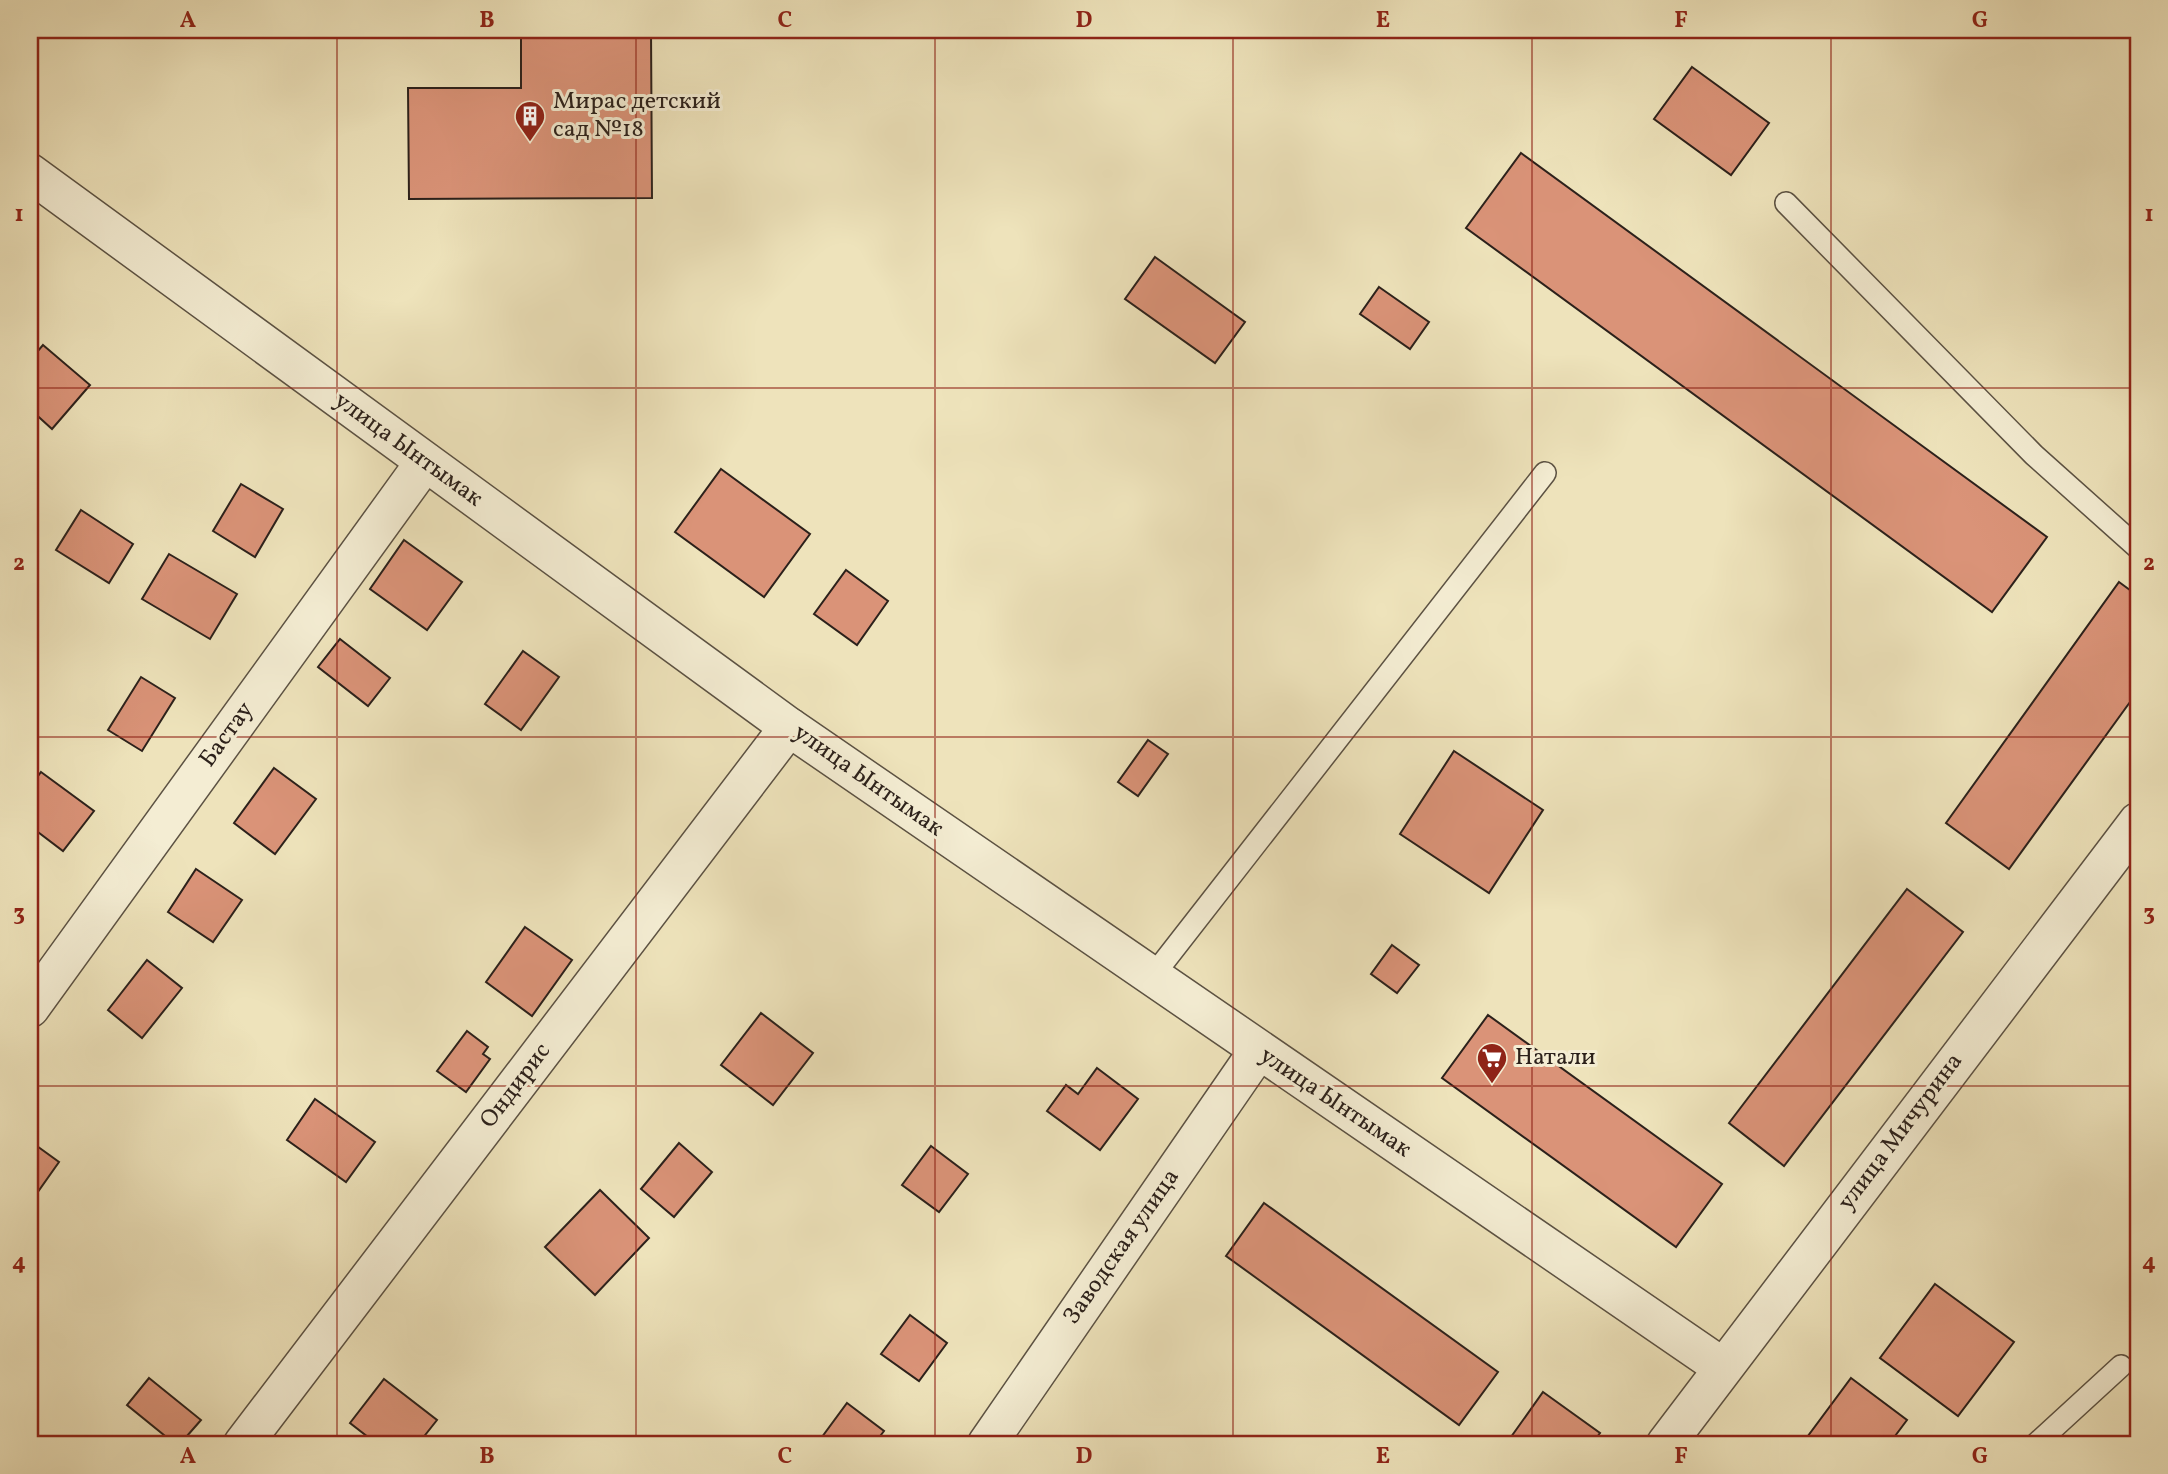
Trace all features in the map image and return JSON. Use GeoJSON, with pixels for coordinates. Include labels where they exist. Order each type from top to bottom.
{"type":"FeatureCollection","features":[{"type":"Feature","properties":{"kind":"street","name":"улица Ынтымак"},"geometry":{"type":"LineString","coordinates":[[30,173],[789,727],[1722,1367]]}},
{"type":"Feature","properties":{"kind":"street","name":"Бастау"},"geometry":{"type":"LineString","coordinates":[[30,1008],[425,462]]}},
{"type":"Feature","properties":{"kind":"street","name":"Ондирис"},"geometry":{"type":"LineString","coordinates":[[243,1444],[789,727]]}},
{"type":"Feature","properties":{"kind":"street","name":"улица Мичурина"},"geometry":{"type":"LineString","coordinates":[[1666,1444],[2138,822]]}},
{"type":"Feature","properties":{"kind":"street","name":"Заводская улица"},"geometry":{"type":"LineString","coordinates":[[987,1444],[1258,1051]]}},
{"type":"Feature","properties":{"kind":"lane"},"geometry":{"type":"LineString","coordinates":[[1786,203],[2034,455],[2138,548]]}},
{"type":"Feature","properties":{"kind":"lane"},"geometry":{"type":"LineString","coordinates":[[1152,977],[1545,473]]}},
{"type":"Feature","properties":{"kind":"lane"},"geometry":{"type":"LineString","coordinates":[[2036,1444],[2121,1366]]}},
{"type":"Feature","properties":{"kind":"building","name":"Мирас детский сад №18"},"geometry":{"type":"Polygon","coordinates":[[[521,30],[651,30],[652,198],[409,199],[408,88],[521,88],[521,30]]]}},
{"type":"Feature","properties":{"kind":"building"},"geometry":{"type":"Polygon","coordinates":[[[1692,67],[1769,123],[1731,175],[1654,119],[1692,67]]]}},
{"type":"Feature","properties":{"kind":"building"},"geometry":{"type":"Polygon","coordinates":[[[1521,153],[2047,537],[1992,612],[1466,228],[1521,153]]]}},
{"type":"Feature","properties":{"kind":"building"},"geometry":{"type":"Polygon","coordinates":[[[1155,257],[1245,322],[1215,363],[1125,299],[1155,257]]]}},
{"type":"Feature","properties":{"kind":"building"},"geometry":{"type":"Polygon","coordinates":[[[1379,287],[1429,322],[1410,349],[1360,314],[1379,287]]]}},
{"type":"Feature","properties":{"kind":"building"},"geometry":{"type":"Polygon","coordinates":[[[43,345],[90,385],[52,429],[30,409],[30,360],[43,345]]]}},
{"type":"Feature","properties":{"kind":"building"},"geometry":{"type":"Polygon","coordinates":[[[721,469],[810,534],[764,597],[675,532],[721,469]]]}},
{"type":"Feature","properties":{"kind":"building"},"geometry":{"type":"Polygon","coordinates":[[[241,484],[283,509],[255,557],[213,531],[241,484]]]}},
{"type":"Feature","properties":{"kind":"building"},"geometry":{"type":"Polygon","coordinates":[[[81,510],[133,544],[109,583],[56,550],[81,510]]]}},
{"type":"Feature","properties":{"kind":"building"},"geometry":{"type":"Polygon","coordinates":[[[404,540],[462,582],[427,630],[370,589],[404,540]]]}},
{"type":"Feature","properties":{"kind":"building"},"geometry":{"type":"Polygon","coordinates":[[[169,554],[237,594],[210,639],[142,599],[169,554]]]}},
{"type":"Feature","properties":{"kind":"building"},"geometry":{"type":"Polygon","coordinates":[[[846,570],[888,601],[857,645],[814,614],[846,570]]]}},
{"type":"Feature","properties":{"kind":"building"},"geometry":{"type":"Polygon","coordinates":[[[2119,582],[2138,596],[2138,691],[2009,869],[1946,823],[2119,582]]]}},
{"type":"Feature","properties":{"kind":"building"},"geometry":{"type":"Polygon","coordinates":[[[340,639],[390,678],[368,706],[318,667],[340,639]]]}},
{"type":"Feature","properties":{"kind":"building"},"geometry":{"type":"Polygon","coordinates":[[[523,651],[559,677],[521,730],[485,704],[523,651]]]}},
{"type":"Feature","properties":{"kind":"building"},"geometry":{"type":"Polygon","coordinates":[[[141,677],[175,698],[142,751],[108,730],[141,677]]]}},
{"type":"Feature","properties":{"kind":"building"},"geometry":{"type":"Polygon","coordinates":[[[1148,740],[1168,754],[1138,796],[1118,782],[1148,740]]]}},
{"type":"Feature","properties":{"kind":"building"},"geometry":{"type":"Polygon","coordinates":[[[1454,751],[1543,810],[1489,893],[1400,834],[1454,751]]]}},
{"type":"Feature","properties":{"kind":"building"},"geometry":{"type":"Polygon","coordinates":[[[274,768],[316,799],[275,854],[234,823],[274,768]]]}},
{"type":"Feature","properties":{"kind":"building"},"geometry":{"type":"Polygon","coordinates":[[[41,772],[94,811],[63,851],[30,826],[30,787],[41,772]]]}},
{"type":"Feature","properties":{"kind":"building"},"geometry":{"type":"Polygon","coordinates":[[[196,869],[242,900],[213,942],[168,912],[196,869]]]}},
{"type":"Feature","properties":{"kind":"building"},"geometry":{"type":"Polygon","coordinates":[[[1907,889],[1963,932],[1784,1166],[1729,1123],[1907,889]]]}},
{"type":"Feature","properties":{"kind":"building"},"geometry":{"type":"Polygon","coordinates":[[[525,927],[572,960],[532,1016],[486,982],[525,927]]]}},
{"type":"Feature","properties":{"kind":"building"},"geometry":{"type":"Polygon","coordinates":[[[1392,945],[1419,965],[1397,993],[1371,974],[1392,945]]]}},
{"type":"Feature","properties":{"kind":"building"},"geometry":{"type":"Polygon","coordinates":[[[147,960],[182,988],[142,1038],[108,1010],[147,960]]]}},
{"type":"Feature","properties":{"kind":"building"},"geometry":{"type":"Polygon","coordinates":[[[761,1013],[813,1053],[773,1105],[721,1065],[761,1013]]]}},
{"type":"Feature","properties":{"kind":"building"},"geometry":{"type":"Polygon","coordinates":[[[1488,1015],[1722,1184],[1676,1247],[1442,1078],[1488,1015]]]}},
{"type":"Feature","properties":{"kind":"building"},"geometry":{"type":"Polygon","coordinates":[[[467,1031],[488,1047],[483,1054],[490,1059],[466,1092],[437,1071],[467,1031]]]}},
{"type":"Feature","properties":{"kind":"building"},"geometry":{"type":"Polygon","coordinates":[[[1097,1068],[1138,1099],[1100,1150],[1047,1111],[1066,1085],[1078,1094],[1097,1068]]]}},
{"type":"Feature","properties":{"kind":"building"},"geometry":{"type":"Polygon","coordinates":[[[315,1099],[375,1142],[346,1182],[287,1140],[315,1099]]]}},
{"type":"Feature","properties":{"kind":"building"},"geometry":{"type":"Polygon","coordinates":[[[30,1141],[59,1162],[30,1203],[30,1141]]]}},
{"type":"Feature","properties":{"kind":"building"},"geometry":{"type":"Polygon","coordinates":[[[679,1143],[712,1172],[674,1217],[641,1189],[679,1143]]]}},
{"type":"Feature","properties":{"kind":"building"},"geometry":{"type":"Polygon","coordinates":[[[931,1146],[968,1174],[939,1212],[902,1185],[931,1146]]]}},
{"type":"Feature","properties":{"kind":"building"},"geometry":{"type":"Polygon","coordinates":[[[600,1190],[649,1238],[595,1295],[545,1247],[600,1190]]]}},
{"type":"Feature","properties":{"kind":"building"},"geometry":{"type":"Polygon","coordinates":[[[1264,1203],[1498,1372],[1459,1425],[1226,1256],[1264,1203]]]}},
{"type":"Feature","properties":{"kind":"building"},"geometry":{"type":"Polygon","coordinates":[[[1935,1284],[2014,1342],[1958,1416],[1880,1358],[1935,1284]]]}},
{"type":"Feature","properties":{"kind":"building"},"geometry":{"type":"Polygon","coordinates":[[[910,1315],[947,1343],[919,1381],[881,1354],[910,1315]]]}},
{"type":"Feature","properties":{"kind":"building"},"geometry":{"type":"Polygon","coordinates":[[[149,1378],[201,1420],[180,1444],[175,1444],[127,1405],[149,1378]]]}},
{"type":"Feature","properties":{"kind":"building"},"geometry":{"type":"Polygon","coordinates":[[[1851,1378],[1907,1420],[1889,1444],[1802,1444],[1851,1378]]]}},
{"type":"Feature","properties":{"kind":"building"},"geometry":{"type":"Polygon","coordinates":[[[384,1379],[437,1420],[418,1444],[377,1444],[350,1423],[384,1379]]]}},
{"type":"Feature","properties":{"kind":"building"},"geometry":{"type":"Polygon","coordinates":[[[1543,1392],[1600,1433],[1592,1444],[1506,1444],[1543,1392]]]}},
{"type":"Feature","properties":{"kind":"building"},"geometry":{"type":"Polygon","coordinates":[[[847,1403],[884,1431],[874,1444],[823,1444],[819,1441],[847,1403]]]}},
{"type":"Feature","properties":{"kind":"place","name":"Мирас детский сад №18"},"geometry":{"type":"Point","coordinates":[530,143]}},
{"type":"Feature","properties":{"kind":"place","name":"Натали"},"geometry":{"type":"Point","coordinates":[1492,1085]}}]}
